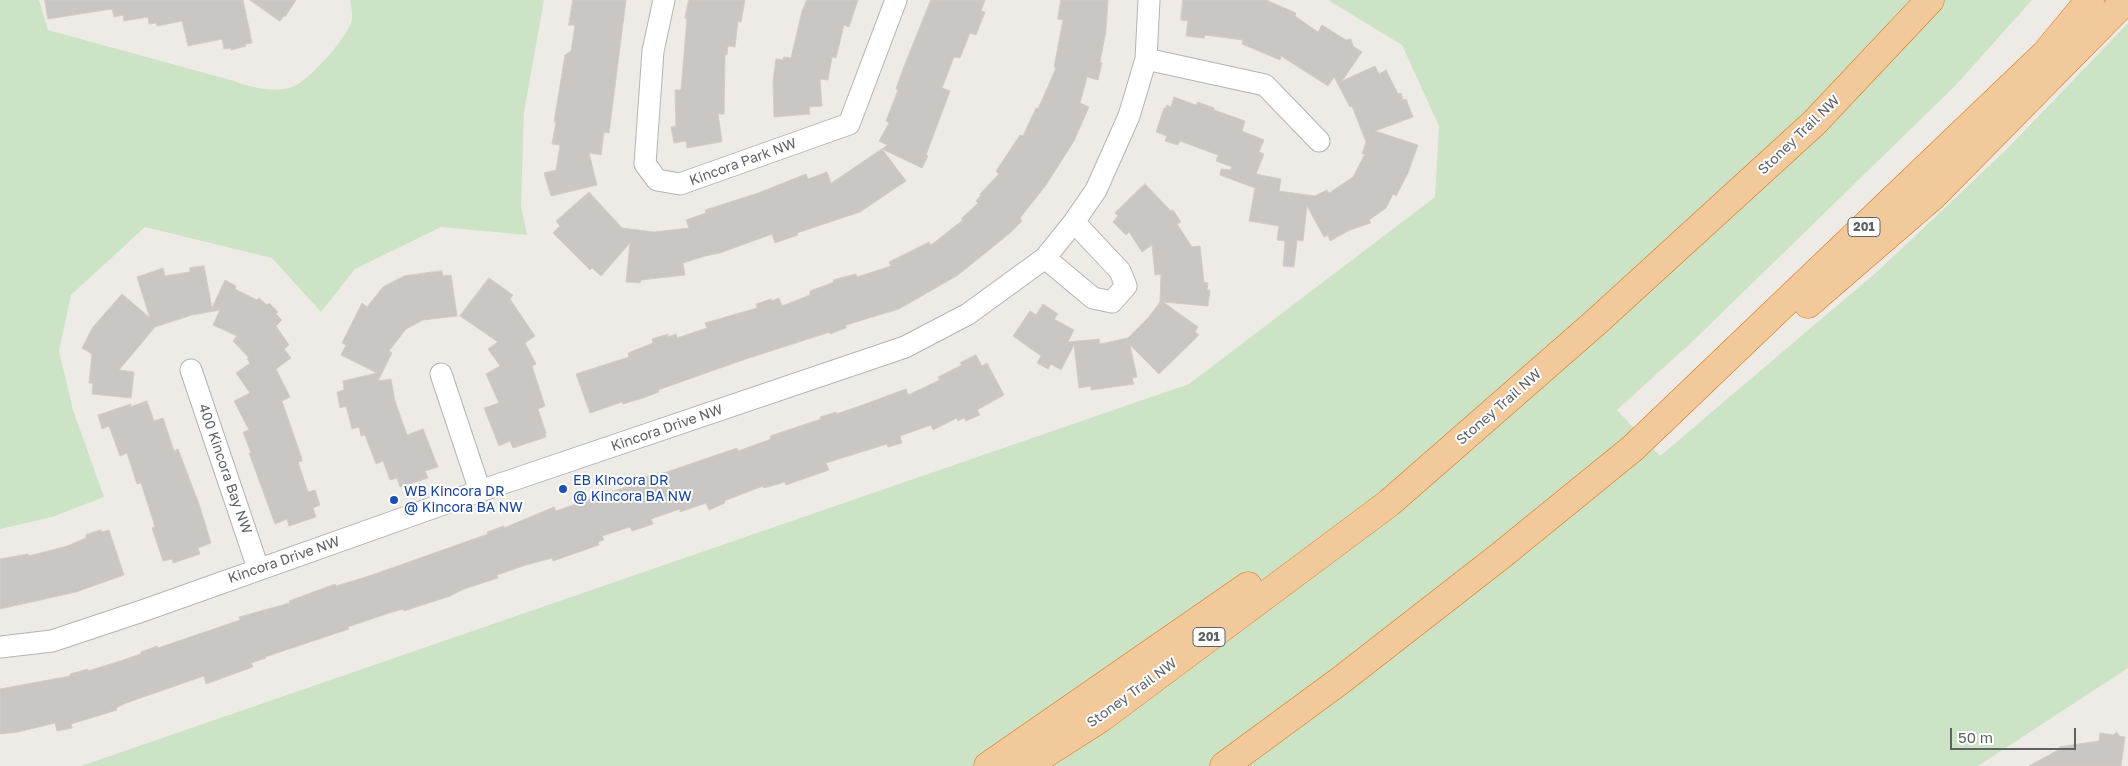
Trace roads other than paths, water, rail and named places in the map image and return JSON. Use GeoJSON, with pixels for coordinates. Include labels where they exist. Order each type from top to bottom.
{"type":"FeatureCollection","features":[{"type":"Feature","properties":{"kind":"highway"},"geometry":{"type":"LineString","coordinates":[[1814,123],[1912,0]]}},
{"type":"Feature","properties":{"kind":"highway","name":"Stoney Trail NW"},"geometry":{"type":"LineString","coordinates":[[1026,766],[1101,718],[1389,503],[1595,323],[1814,123],[1930,0]]}},
{"type":"Feature","properties":{"kind":"highway","name":"201"},"geometry":{"type":"LineString","coordinates":[[1224,766],[1341,680],[1499,557],[1633,448],[2044,54],[2090,0]]}},
{"type":"Feature","properties":{"kind":"highway"},"geometry":{"type":"LineString","coordinates":[[1633,448],[1854,265],[1933,196],[2126,0]]}},
{"type":"Feature","properties":{"kind":"highway"},"geometry":{"type":"LineString","coordinates":[[988,766],[1309,543],[1389,503]]}},
{"type":"Feature","properties":{"kind":"street","name":"Kincora Park NW"},"geometry":{"type":"LineString","coordinates":[[664,0],[653,50],[645,164],[657,180],[680,184],[850,124],[896,0]]}},
{"type":"Feature","properties":{"kind":"street","name":"Kincora Drive NW"},"geometry":{"type":"LineString","coordinates":[[0,647],[52,640],[145,610],[258,568],[480,491],[905,347],[968,314],[1045,258],[1074,222],[1096,190],[1129,116],[1146,59],[1149,0]]}},
{"type":"Feature","properties":{"kind":"street"},"geometry":{"type":"LineString","coordinates":[[1146,59],[1265,85],[1319,141]]}},
{"type":"Feature","properties":{"kind":"street"},"geometry":{"type":"LineString","coordinates":[[1045,258],[1092,298],[1112,302],[1126,286],[1120,271],[1074,222]]}},
{"type":"Feature","properties":{"kind":"street","name":"400 Kincora Bay NW"},"geometry":{"type":"LineString","coordinates":[[191,370],[258,568]]}},
{"type":"Feature","properties":{"kind":"street"},"geometry":{"type":"LineString","coordinates":[[441,374],[480,491]]}},
{"type":"Feature","properties":{"kind":"place","name":"EB Kincora DR @ Kincora BA NW"},"geometry":{"type":"Point","coordinates":[563,489]}},
{"type":"Feature","properties":{"kind":"place","name":"WB Kincora DR @ Kincora BA NW"},"geometry":{"type":"Point","coordinates":[394,500]}}]}
